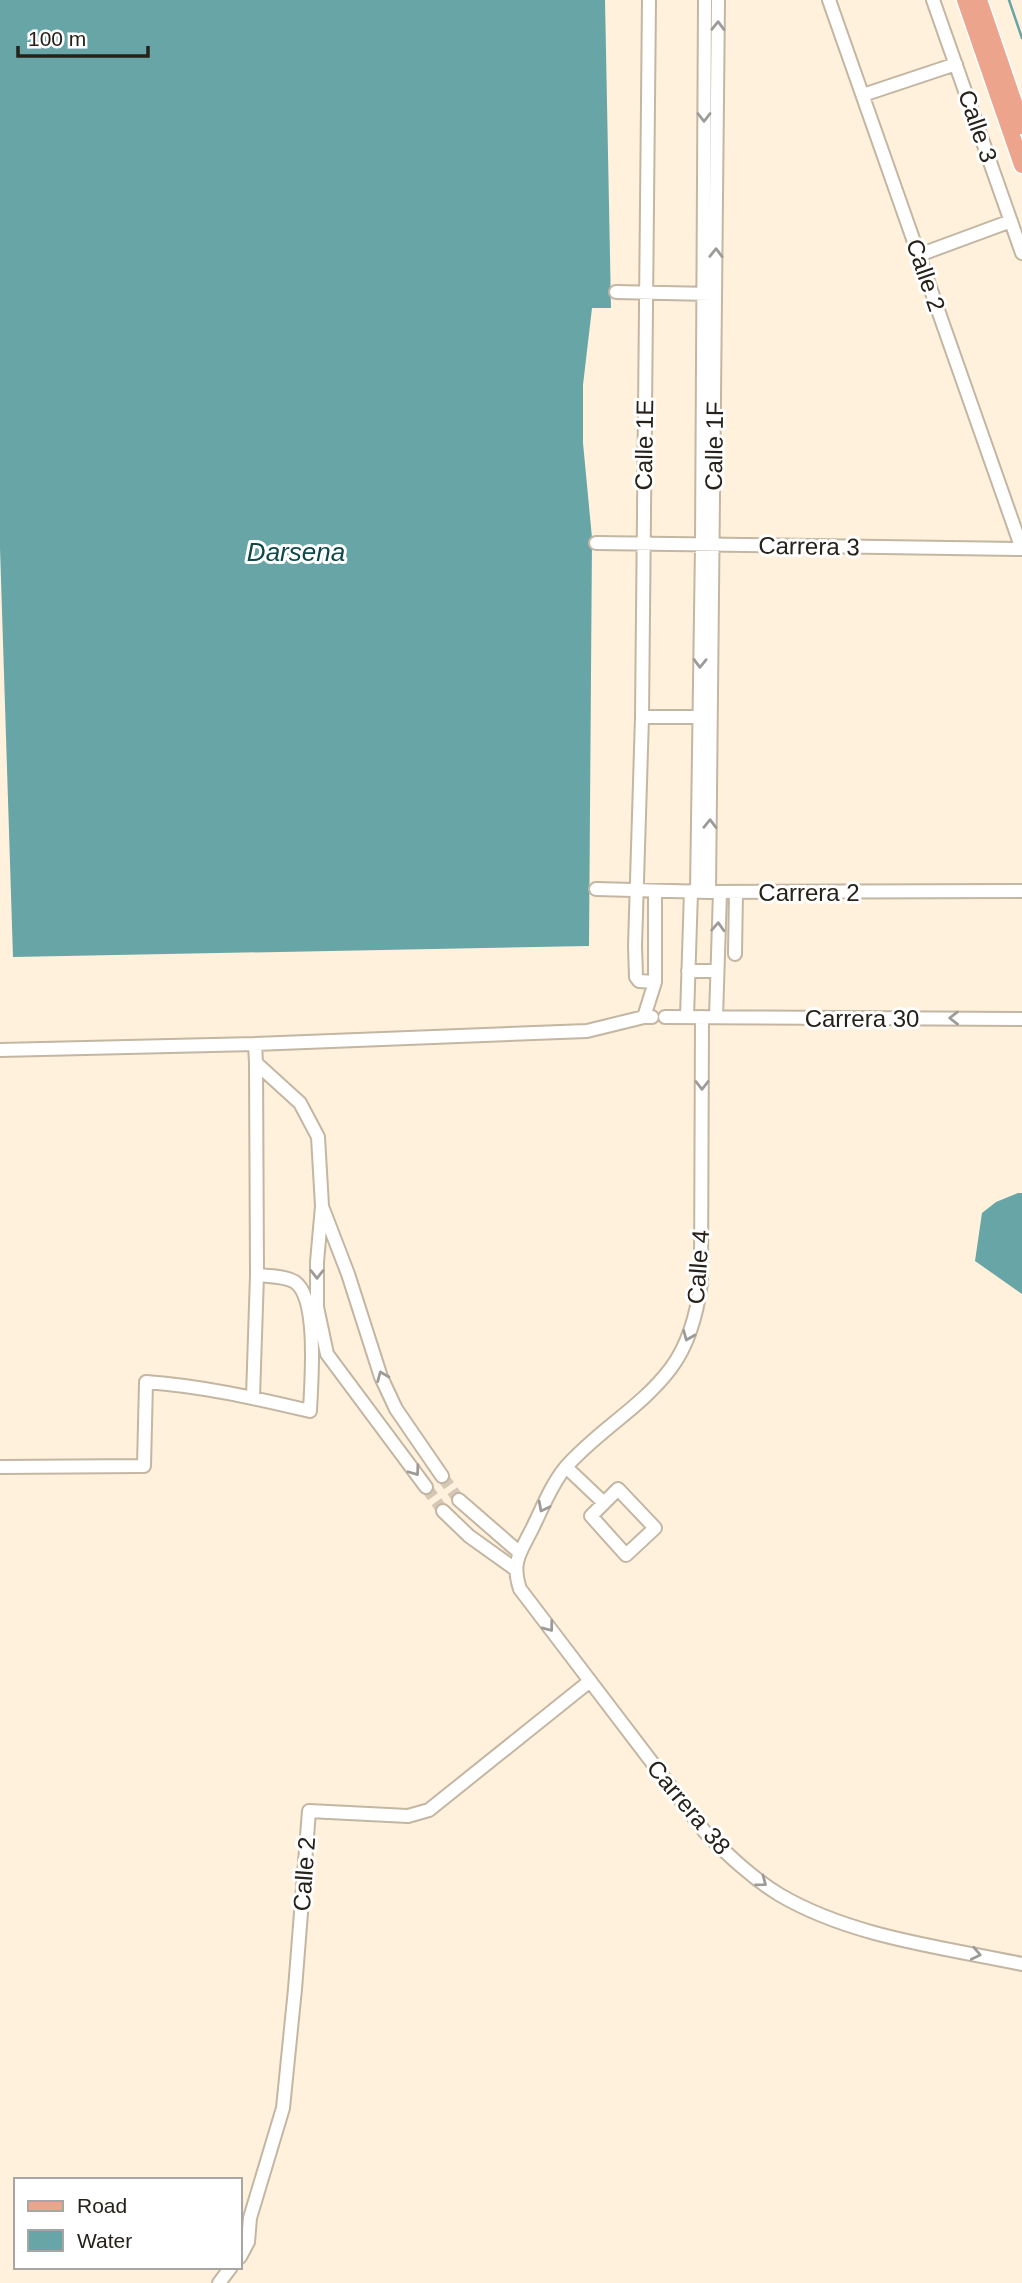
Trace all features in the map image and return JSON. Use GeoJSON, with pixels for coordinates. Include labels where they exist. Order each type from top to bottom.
{"type":"FeatureCollection","features":[{"type":"Feature","properties":{"kind":"main road"},"geometry":{"type":"LineString","coordinates":[[965,0],[1022,165]]}},
{"type":"Feature","properties":{"kind":"main road"},"geometry":{"type":"LineString","coordinates":[[979,0],[1022,126]]}},
{"type":"Feature","properties":{"kind":"street","name":"Calle 1E"},"geometry":{"type":"LineString","coordinates":[[649,0],[642,717],[636,977],[639,981],[655,982]]}},
{"type":"Feature","properties":{"kind":"street","name":"Calle 1F"},"geometry":{"type":"LineString","coordinates":[[687,1017],[688,971],[705,892],[709,294],[705,0]]}},
{"type":"Feature","properties":{"kind":"street","name":"Calle 1F"},"geometry":{"type":"LineString","coordinates":[[709,294],[718,0]]}},
{"type":"Feature","properties":{"kind":"street","name":"Calle 2"},"geometry":{"type":"LineString","coordinates":[[830,0],[1022,549]]}},
{"type":"Feature","properties":{"kind":"street","name":"Calle 3"},"geometry":{"type":"LineString","coordinates":[[933,0],[1022,253]]}},
{"type":"Feature","properties":{"kind":"street"},"geometry":{"type":"LineString","coordinates":[[863,95],[956,64]]}},
{"type":"Feature","properties":{"kind":"street"},"geometry":{"type":"LineString","coordinates":[[919,255],[1011,221]]}},
{"type":"Feature","properties":{"kind":"street"},"geometry":{"type":"LineString","coordinates":[[616,292],[709,294]]}},
{"type":"Feature","properties":{"kind":"street","name":"Carrera 3"},"geometry":{"type":"LineString","coordinates":[[596,544],[1022,549]]}},
{"type":"Feature","properties":{"kind":"street","name":"Calle 1F"},"geometry":{"type":"LineString","coordinates":[[705,698],[699,717],[705,892],[717,971],[709,1017]]}},
{"type":"Feature","properties":{"kind":"street"},"geometry":{"type":"LineString","coordinates":[[642,717],[699,717]]}},
{"type":"Feature","properties":{"kind":"street","name":"Carrera 2"},"geometry":{"type":"LineString","coordinates":[[596,889],[705,892],[1022,891]]}},
{"type":"Feature","properties":{"kind":"street"},"geometry":{"type":"LineString","coordinates":[[653,1017],[655,891]]}},
{"type":"Feature","properties":{"kind":"street"},"geometry":{"type":"LineString","coordinates":[[735,954],[736,892]]}},
{"type":"Feature","properties":{"kind":"street"},"geometry":{"type":"LineString","coordinates":[[688,971],[717,971]]}},
{"type":"Feature","properties":{"kind":"street","name":"Carrera 30"},"geometry":{"type":"LineString","coordinates":[[0,1050],[255,1044],[587,1031],[653,1017],[1022,1019]]}},
{"type":"Feature","properties":{"kind":"street","name":"Calle 4"},"geometry":{"type":"LineString","coordinates":[[515,1569],[520,1553],[560,1474],[658,1383],[683,1348],[693,1324],[701,1283],[709,1017]]}},
{"type":"Feature","properties":{"kind":"street"},"geometry":{"type":"LineString","coordinates":[[253,1397],[257,1275],[255,1044]]}},
{"type":"Feature","properties":{"kind":"street"},"geometry":{"type":"LineString","coordinates":[[256,1063],[300,1103],[318,1137],[322,1206],[317,1262],[317,1307],[327,1354],[426,1487]]}},
{"type":"Feature","properties":{"kind":"street"},"geometry":{"type":"LineString","coordinates":[[322,1206],[348,1274],[381,1377],[396,1409],[442,1476]]}},
{"type":"Feature","properties":{"kind":"street"},"geometry":{"type":"LineString","coordinates":[[0,1467],[144,1466],[146,1382],[253,1397],[310,1411],[313,1365],[310,1322],[302,1290],[287,1279],[257,1275]]}},
{"type":"Feature","properties":{"kind":"street"},"geometry":{"type":"LineString","coordinates":[[566,1466],[604,1503]]}},
{"type":"Feature","properties":{"kind":"street"},"geometry":{"type":"LineString","coordinates":[[618,1489],[655,1528],[626,1555],[591,1516],[604,1503],[618,1489]]}},
{"type":"Feature","properties":{"kind":"street"},"geometry":{"type":"LineString","coordinates":[[459,1500],[520,1553]]}},
{"type":"Feature","properties":{"kind":"street"},"geometry":{"type":"LineString","coordinates":[[443,1511],[469,1536],[515,1569]]}},
{"type":"Feature","properties":{"kind":"street","name":"Carrera 38"},"geometry":{"type":"LineString","coordinates":[[515,1569],[520,1589],[705,1832],[738,1864],[778,1894],[843,1923],[876,1934],[1022,1964]]}},
{"type":"Feature","properties":{"kind":"street","name":"Calle 2"},"geometry":{"type":"LineString","coordinates":[[242,2253],[248,2242],[250,2218],[284,2108],[309,1811],[408,1816],[429,1810],[590,1681]]}},
{"type":"Feature","properties":{"kind":"water","name":"Darsena"},"geometry":{"type":"Polygon","coordinates":[[[0,0],[605,0],[611,308],[592,308],[583,385],[583,443],[592,538],[589,946],[13,957],[0,548],[0,0]]]}},
{"type":"Feature","properties":{"kind":"water"},"geometry":{"type":"Polygon","coordinates":[[[1022,1193],[1022,1294],[975,1261],[982,1213],[996,1202],[1022,1193]]]}},
{"type":"Feature","properties":{"kind":"waterway"},"geometry":{"type":"LineString","coordinates":[[1009,0],[1022,38]]}},
{"type":"Feature","properties":{"kind":"tunnel"},"geometry":{"type":"LineString","coordinates":[[442,1476],[459,1500]]}},
{"type":"Feature","properties":{"kind":"tunnel"},"geometry":{"type":"LineString","coordinates":[[426,1487],[443,1511]]}}]}
